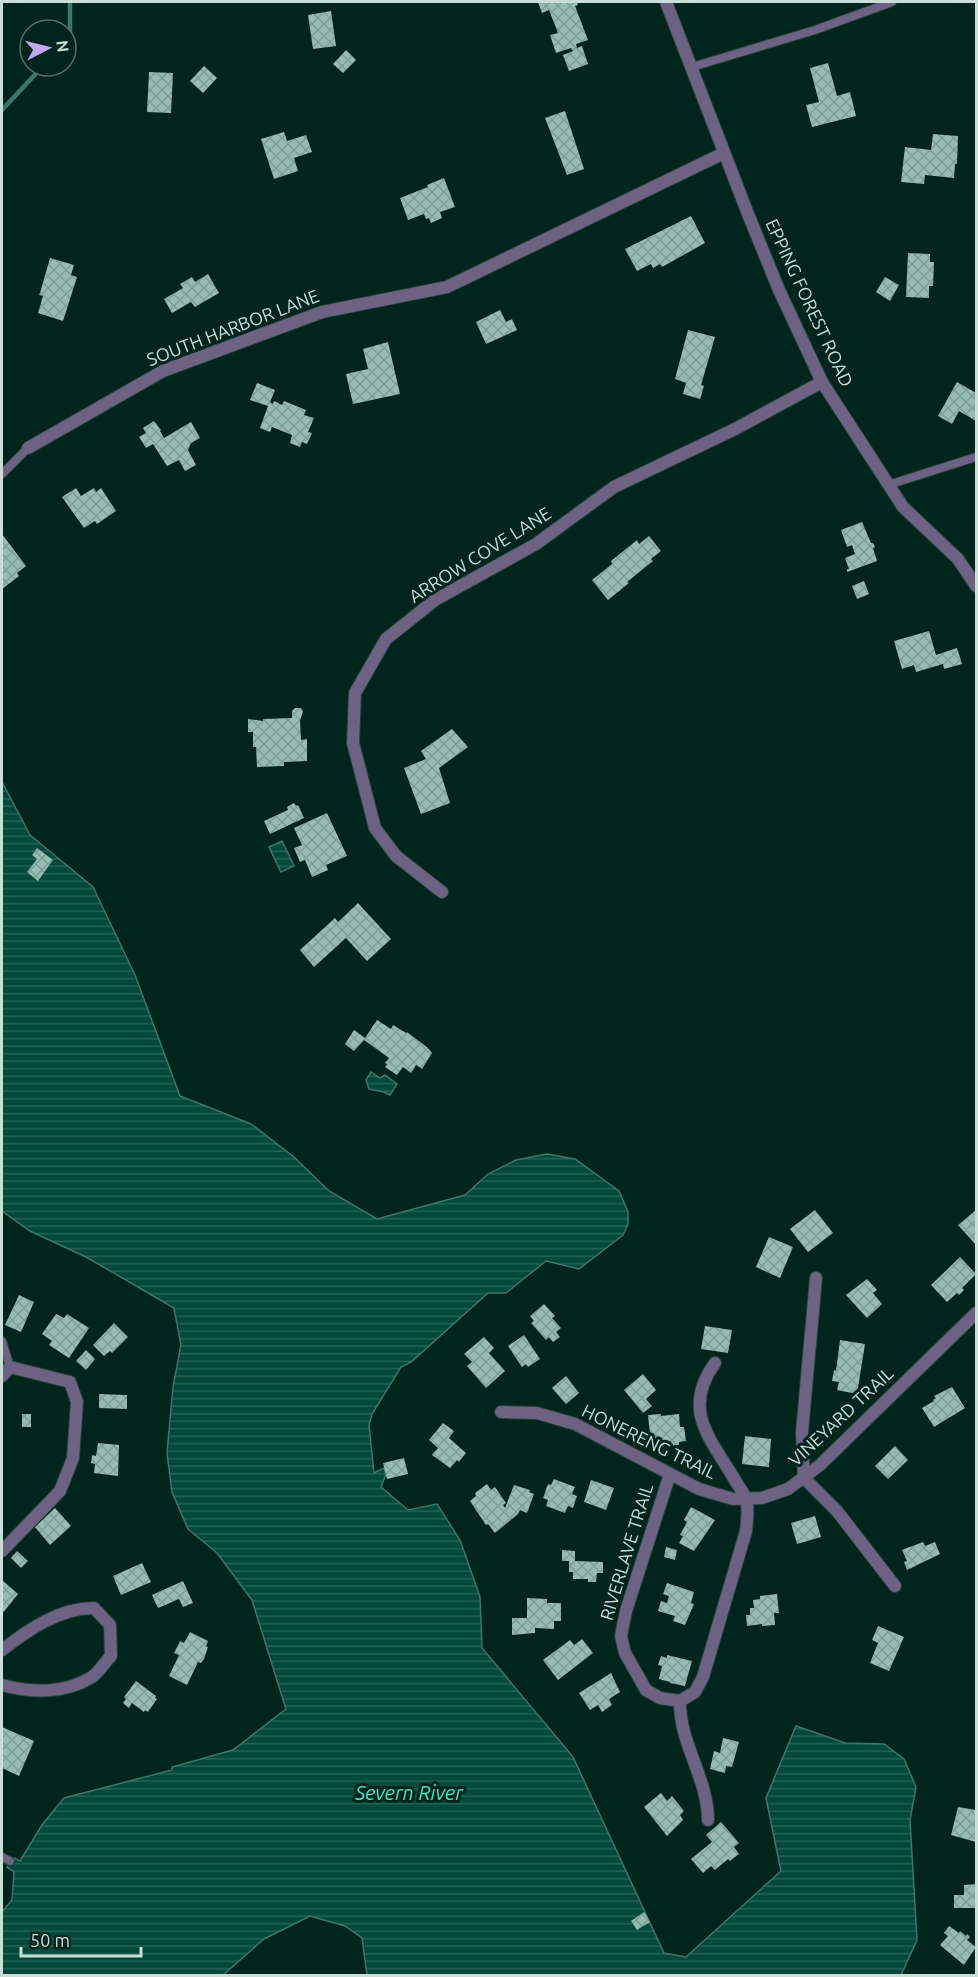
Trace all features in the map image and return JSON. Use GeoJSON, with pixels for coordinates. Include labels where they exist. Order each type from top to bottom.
{"type":"FeatureCollection","features":[{"type":"Feature","properties":{"kind":"street","name":"EPPING FOREST ROAD"},"geometry":{"type":"LineString","coordinates":[[666,2],[779,290],[822,382],[903,507],[958,559],[976,586]]}},
{"type":"Feature","properties":{"kind":"street","name":"SOUTH HARBOR LANE"},"geometry":{"type":"LineString","coordinates":[[28,448],[163,371],[322,312],[447,287],[724,153]]}},
{"type":"Feature","properties":{"kind":"street","name":"ARROW COVE LANE"},"geometry":{"type":"LineString","coordinates":[[442,892],[396,856],[375,828],[353,743],[354,693],[386,639],[435,600],[536,544],[614,486],[735,429],[822,382]]}},
{"type":"Feature","properties":{"kind":"street"},"geometry":{"type":"LineString","coordinates":[[816,1278],[802,1432],[804,1478],[837,1511],[895,1586]]}},
{"type":"Feature","properties":{"kind":"street","name":"VINEYARD TRAIL"},"geometry":{"type":"LineString","coordinates":[[746,1500],[770,1496],[788,1489],[820,1465],[869,1420],[976,1313]]}},
{"type":"Feature","properties":{"kind":"street"},"geometry":{"type":"LineString","coordinates":[[708,1820],[706,1794],[681,1725],[680,1701],[695,1692],[703,1677],[746,1531],[748,1515],[746,1500],[707,1433],[700,1413],[701,1388],[715,1363]]}},
{"type":"Feature","properties":{"kind":"street"},"geometry":{"type":"LineString","coordinates":[[2,1551],[60,1491],[73,1458],[77,1402],[70,1382],[6,1372]]}},
{"type":"Feature","properties":{"kind":"street","name":"HONERENG TRAIL"},"geometry":{"type":"LineString","coordinates":[[501,1412],[537,1413],[575,1424],[709,1493],[746,1500]]}},
{"type":"Feature","properties":{"kind":"street","name":"RIVERLAVE TRAIL"},"geometry":{"type":"LineString","coordinates":[[670,1474],[629,1601],[621,1636],[625,1653],[646,1689],[660,1698],[680,1701]]}},
{"type":"Feature","properties":{"kind":"street"},"geometry":{"type":"LineString","coordinates":[[2,1650],[31,1629],[78,1608],[94,1608],[110,1625],[111,1656],[93,1676],[69,1687],[44,1692],[2,1685]]}},
{"type":"Feature","properties":{"kind":"lane"},"geometry":{"type":"LineString","coordinates":[[692,67],[815,30],[892,2]]}},
{"type":"Feature","properties":{"kind":"lane"},"geometry":{"type":"LineString","coordinates":[[2,474],[28,448]]}},
{"type":"Feature","properties":{"kind":"lane"},"geometry":{"type":"LineString","coordinates":[[888,485],[976,457]]}},
{"type":"Feature","properties":{"kind":"lane"},"geometry":{"type":"LineString","coordinates":[[2,1341],[6,1372]]}},
{"type":"Feature","properties":{"kind":"water","name":"Severn River"},"geometry":{"type":"Polygon","coordinates":[[[2,782],[30,835],[93,887],[135,975],[180,1096],[251,1124],[294,1157],[329,1191],[377,1219],[465,1195],[488,1174],[516,1160],[547,1154],[575,1159],[619,1191],[628,1212],[628,1224],[623,1235],[579,1269],[546,1261],[506,1293],[488,1293],[411,1362],[401,1367],[372,1414],[369,1425],[374,1473],[384,1468],[386,1474],[381,1487],[408,1510],[437,1504],[460,1540],[480,1597],[482,1648],[573,1757],[664,1953],[686,1957],[781,1871],[766,1798],[796,1726],[845,1743],[884,1744],[904,1759],[916,1787],[910,1820],[917,1940],[901,1975],[367,1975],[362,1938],[345,1926],[310,1916],[264,1939],[223,1975],[2,1975],[2,1912],[12,1900],[14,1872],[7,1867],[14,1858],[20,1861],[42,1825],[64,1798],[172,1770],[172,1767],[233,1750],[286,1709],[252,1600],[217,1553],[188,1529],[172,1492],[167,1453],[173,1387],[181,1345],[174,1308],[88,1258],[30,1231],[2,1211],[2,782]]]}},
{"type":"Feature","properties":{"kind":"water"},"geometry":{"type":"Polygon","coordinates":[[[282,841],[294,866],[281,872],[269,847],[282,841]]]}},
{"type":"Feature","properties":{"kind":"water"},"geometry":{"type":"Polygon","coordinates":[[[371,1072],[380,1078],[385,1075],[397,1084],[390,1095],[369,1089],[366,1080],[371,1072]]]}},
{"type":"Feature","properties":{"kind":"building"},"geometry":{"type":"Polygon","coordinates":[[[538,2],[577,2],[578,5],[575,6],[588,40],[576,44],[577,48],[582,46],[588,64],[569,71],[563,55],[573,51],[571,48],[556,53],[550,35],[558,33],[549,10],[542,13],[538,2]]]}},
{"type":"Feature","properties":{"kind":"building"},"geometry":{"type":"Polygon","coordinates":[[[331,11],[336,46],[313,49],[308,15],[331,11]]]}},
{"type":"Feature","properties":{"kind":"building"},"geometry":{"type":"Polygon","coordinates":[[[346,50],[356,60],[343,73],[333,64],[346,50]]]}},
{"type":"Feature","properties":{"kind":"building"},"geometry":{"type":"Polygon","coordinates":[[[828,63],[837,96],[850,92],[856,116],[812,127],[806,105],[819,102],[810,68],[828,63]]]}},
{"type":"Feature","properties":{"kind":"building"},"geometry":{"type":"Polygon","coordinates":[[[204,66],[217,78],[203,93],[190,81],[204,66]]]}},
{"type":"Feature","properties":{"kind":"building"},"geometry":{"type":"Polygon","coordinates":[[[149,72],[173,73],[171,113],[147,112],[149,72]]]}},
{"type":"Feature","properties":{"kind":"building"},"geometry":{"type":"Polygon","coordinates":[[[565,111],[584,169],[567,175],[545,118],[565,111]]]}},
{"type":"Feature","properties":{"kind":"building"},"geometry":{"type":"Polygon","coordinates":[[[284,132],[287,141],[306,135],[312,152],[294,158],[298,171],[274,179],[261,139],[284,132]]]}},
{"type":"Feature","properties":{"kind":"building"},"geometry":{"type":"Polygon","coordinates":[[[933,134],[958,136],[954,178],[925,175],[924,184],[901,182],[905,147],[931,150],[933,134]]]}},
{"type":"Feature","properties":{"kind":"building"},"geometry":{"type":"Polygon","coordinates":[[[444,178],[455,207],[440,212],[442,218],[431,223],[424,214],[408,220],[400,198],[444,178]]]}},
{"type":"Feature","properties":{"kind":"building"},"geometry":{"type":"Polygon","coordinates":[[[691,216],[705,243],[662,267],[660,264],[653,268],[651,264],[637,271],[625,249],[691,216]]]}},
{"type":"Feature","properties":{"kind":"building"},"geometry":{"type":"Polygon","coordinates":[[[908,253],[930,254],[930,262],[934,262],[933,286],[929,286],[929,298],[906,297],[908,253]]]}},
{"type":"Feature","properties":{"kind":"building"},"geometry":{"type":"Polygon","coordinates":[[[50,258],[74,265],[71,275],[77,277],[63,321],[38,313],[43,296],[39,295],[50,258]]]}},
{"type":"Feature","properties":{"kind":"building"},"geometry":{"type":"Polygon","coordinates":[[[208,274],[219,293],[195,307],[191,302],[172,313],[164,299],[183,288],[180,284],[192,277],[195,282],[208,274]]]}},
{"type":"Feature","properties":{"kind":"building"},"geometry":{"type":"Polygon","coordinates":[[[885,277],[899,285],[890,301],[876,292],[885,277]]]}},
{"type":"Feature","properties":{"kind":"building"},"geometry":{"type":"Polygon","coordinates":[[[500,310],[506,322],[512,319],[517,330],[486,344],[476,322],[500,310]]]}},
{"type":"Feature","properties":{"kind":"building"},"geometry":{"type":"Polygon","coordinates":[[[688,330],[715,337],[701,385],[704,386],[700,399],[683,394],[686,383],[675,379],[688,330]]]}},
{"type":"Feature","properties":{"kind":"building"},"geometry":{"type":"Polygon","coordinates":[[[388,342],[400,394],[353,404],[346,374],[368,369],[363,349],[388,342]]]}},
{"type":"Feature","properties":{"kind":"building"},"geometry":{"type":"Polygon","coordinates":[[[957,382],[976,393],[976,421],[959,411],[952,424],[938,416],[957,382]]]}},
{"type":"Feature","properties":{"kind":"building"},"geometry":{"type":"Polygon","coordinates":[[[257,383],[275,390],[270,402],[273,404],[274,401],[282,405],[284,401],[306,410],[304,415],[314,418],[308,432],[312,433],[307,444],[302,442],[300,447],[290,443],[292,435],[272,427],[270,432],[260,428],[268,406],[250,400],[257,383]]]}},
{"type":"Feature","properties":{"kind":"building"},"geometry":{"type":"Polygon","coordinates":[[[154,421],[164,438],[191,422],[200,438],[191,443],[188,450],[196,465],[185,471],[179,460],[167,466],[153,444],[146,448],[139,437],[146,433],[143,428],[154,421]]]}},
{"type":"Feature","properties":{"kind":"building"},"geometry":{"type":"Polygon","coordinates":[[[76,488],[81,496],[94,488],[96,492],[101,488],[116,511],[97,524],[95,521],[84,528],[62,497],[76,488]]]}},
{"type":"Feature","properties":{"kind":"building"},"geometry":{"type":"Polygon","coordinates":[[[862,522],[875,547],[873,548],[877,561],[847,572],[849,569],[845,558],[855,554],[852,545],[847,547],[841,530],[862,522]]]}},
{"type":"Feature","properties":{"kind":"building"},"geometry":{"type":"Polygon","coordinates":[[[2,534],[26,566],[17,573],[19,576],[2,589],[2,534]]]}},
{"type":"Feature","properties":{"kind":"building"},"geometry":{"type":"Polygon","coordinates":[[[649,536],[661,551],[651,559],[653,561],[608,600],[592,580],[637,540],[639,544],[649,536]]]}},
{"type":"Feature","properties":{"kind":"building"},"geometry":{"type":"Polygon","coordinates":[[[864,581],[869,594],[857,599],[852,586],[864,581]]]}},
{"type":"Feature","properties":{"kind":"building"},"geometry":{"type":"Polygon","coordinates":[[[929,631],[936,655],[957,648],[962,664],[944,669],[943,664],[916,672],[914,665],[902,669],[894,641],[929,631]]]}},
{"type":"Feature","properties":{"kind":"building"},"geometry":{"type":"Polygon","coordinates":[[[295,708],[301,708],[303,711],[300,721],[301,740],[307,739],[307,761],[284,762],[284,766],[257,767],[256,747],[253,747],[253,732],[248,732],[248,719],[263,721],[263,719],[292,718],[292,711],[295,708]]]}},
{"type":"Feature","properties":{"kind":"building"},"geometry":{"type":"Polygon","coordinates":[[[452,729],[468,747],[439,768],[450,803],[421,814],[404,768],[426,759],[421,751],[452,729]]]}},
{"type":"Feature","properties":{"kind":"building"},"geometry":{"type":"Polygon","coordinates":[[[294,803],[298,805],[304,818],[270,834],[264,821],[288,810],[287,807],[294,803]]]}},
{"type":"Feature","properties":{"kind":"building"},"geometry":{"type":"Polygon","coordinates":[[[327,813],[347,856],[326,865],[328,870],[312,877],[305,860],[300,862],[294,848],[302,845],[294,828],[327,813]]]}},
{"type":"Feature","properties":{"kind":"building"},"geometry":{"type":"Polygon","coordinates":[[[37,848],[53,860],[38,881],[27,872],[37,859],[32,855],[37,848]]]}},
{"type":"Feature","properties":{"kind":"building"},"geometry":{"type":"Polygon","coordinates":[[[358,903],[391,939],[367,961],[346,938],[314,967],[300,950],[335,918],[338,922],[358,903]]]}},
{"type":"Feature","properties":{"kind":"building"},"geometry":{"type":"Polygon","coordinates":[[[377,1020],[391,1029],[393,1025],[407,1032],[428,1048],[432,1053],[422,1069],[416,1065],[411,1073],[403,1067],[397,1075],[385,1067],[389,1058],[364,1040],[354,1051],[345,1044],[354,1030],[365,1038],[377,1020]]]}},
{"type":"Feature","properties":{"kind":"building"},"geometry":{"type":"Polygon","coordinates":[[[815,1210],[833,1233],[808,1252],[790,1229],[815,1210]]]}},
{"type":"Feature","properties":{"kind":"building"},"geometry":{"type":"Polygon","coordinates":[[[976,1210],[976,1245],[958,1225],[976,1210]]]}},
{"type":"Feature","properties":{"kind":"building"},"geometry":{"type":"Polygon","coordinates":[[[769,1237],[793,1247],[780,1278],[756,1267],[769,1237]]]}},
{"type":"Feature","properties":{"kind":"building"},"geometry":{"type":"Polygon","coordinates":[[[960,1257],[976,1274],[962,1288],[964,1290],[959,1295],[957,1293],[947,1302],[931,1285],[960,1257]]]}},
{"type":"Feature","properties":{"kind":"building"},"geometry":{"type":"Polygon","coordinates":[[[867,1279],[877,1290],[873,1293],[882,1304],[867,1318],[846,1295],[867,1279]]]}},
{"type":"Feature","properties":{"kind":"building"},"geometry":{"type":"Polygon","coordinates":[[[19,1295],[34,1302],[21,1332],[5,1325],[19,1295]]]}},
{"type":"Feature","properties":{"kind":"building"},"geometry":{"type":"Polygon","coordinates":[[[544,1304],[555,1316],[552,1318],[561,1328],[556,1332],[560,1337],[553,1342],[549,1337],[546,1340],[531,1323],[534,1321],[530,1316],[544,1304]]]}},
{"type":"Feature","properties":{"kind":"building"},"geometry":{"type":"Polygon","coordinates":[[[56,1314],[64,1318],[67,1314],[89,1328],[69,1358],[49,1345],[52,1341],[42,1334],[56,1314]]]}},
{"type":"Feature","properties":{"kind":"building"},"geometry":{"type":"Polygon","coordinates":[[[114,1323],[128,1337],[112,1353],[110,1351],[104,1356],[93,1345],[114,1323]]]}},
{"type":"Feature","properties":{"kind":"building"},"geometry":{"type":"Polygon","coordinates":[[[705,1326],[732,1330],[728,1353],[701,1349],[705,1326]]]}},
{"type":"Feature","properties":{"kind":"building"},"geometry":{"type":"Polygon","coordinates":[[[524,1335],[540,1359],[528,1367],[526,1364],[522,1367],[508,1346],[524,1335]]]}},
{"type":"Feature","properties":{"kind":"building"},"geometry":{"type":"Polygon","coordinates":[[[484,1337],[494,1348],[489,1353],[505,1371],[486,1388],[467,1366],[472,1362],[464,1354],[484,1337]]]}},
{"type":"Feature","properties":{"kind":"building"},"geometry":{"type":"Polygon","coordinates":[[[840,1340],[865,1344],[857,1394],[837,1390],[839,1382],[832,1381],[834,1370],[836,1371],[840,1340]]]}},
{"type":"Feature","properties":{"kind":"building"},"geometry":{"type":"Polygon","coordinates":[[[86,1350],[95,1359],[86,1370],[76,1361],[86,1350]]]}},
{"type":"Feature","properties":{"kind":"building"},"geometry":{"type":"Polygon","coordinates":[[[643,1374],[656,1390],[646,1399],[652,1406],[643,1413],[624,1390],[643,1374]]]}},
{"type":"Feature","properties":{"kind":"building"},"geometry":{"type":"Polygon","coordinates":[[[566,1376],[579,1393],[566,1404],[552,1388],[566,1376]]]}},
{"type":"Feature","properties":{"kind":"building"},"geometry":{"type":"Polygon","coordinates":[[[952,1387],[965,1408],[934,1427],[922,1408],[934,1401],[936,1398],[934,1396],[952,1387]]]}},
{"type":"Feature","properties":{"kind":"building"},"geometry":{"type":"Polygon","coordinates":[[[99,1394],[127,1395],[127,1409],[99,1408],[99,1394]]]}},
{"type":"Feature","properties":{"kind":"building"},"geometry":{"type":"Polygon","coordinates":[[[22,1414],[31,1414],[31,1427],[22,1427],[22,1414]]]}},
{"type":"Feature","properties":{"kind":"building"},"geometry":{"type":"Polygon","coordinates":[[[661,1414],[661,1416],[679,1414],[680,1427],[684,1427],[686,1441],[679,1442],[679,1445],[660,1447],[660,1443],[655,1443],[654,1435],[650,1435],[648,1415],[661,1414]]]}},
{"type":"Feature","properties":{"kind":"building"},"geometry":{"type":"Polygon","coordinates":[[[443,1423],[454,1431],[449,1438],[466,1453],[450,1468],[432,1455],[438,1448],[429,1440],[443,1423]]]}},
{"type":"Feature","properties":{"kind":"building"},"geometry":{"type":"Polygon","coordinates":[[[745,1436],[771,1439],[769,1467],[742,1464],[745,1436]]]}},
{"type":"Feature","properties":{"kind":"building"},"geometry":{"type":"Polygon","coordinates":[[[98,1443],[119,1445],[118,1476],[94,1473],[95,1464],[91,1463],[92,1455],[96,1456],[98,1443]]]}},
{"type":"Feature","properties":{"kind":"building"},"geometry":{"type":"Polygon","coordinates":[[[895,1446],[908,1460],[888,1479],[875,1466],[895,1446]]]}},
{"type":"Feature","properties":{"kind":"building"},"geometry":{"type":"Polygon","coordinates":[[[404,1458],[408,1474],[387,1479],[383,1463],[404,1458]]]}},
{"type":"Feature","properties":{"kind":"building"},"geometry":{"type":"Polygon","coordinates":[[[554,1479],[575,1487],[572,1494],[577,1496],[573,1508],[568,1506],[565,1513],[546,1506],[548,1500],[543,1498],[548,1484],[551,1485],[554,1479]]]}},
{"type":"Feature","properties":{"kind":"building"},"geometry":{"type":"Polygon","coordinates":[[[591,1480],[614,1488],[606,1510],[584,1502],[591,1480]]]}},
{"type":"Feature","properties":{"kind":"building"},"geometry":{"type":"Polygon","coordinates":[[[487,1484],[491,1490],[495,1487],[506,1503],[503,1505],[505,1508],[514,1485],[530,1490],[529,1492],[534,1494],[527,1513],[520,1510],[495,1533],[488,1524],[486,1525],[470,1501],[476,1496],[475,1493],[487,1484]]]}},
{"type":"Feature","properties":{"kind":"building"},"geometry":{"type":"Polygon","coordinates":[[[691,1507],[715,1520],[694,1551],[679,1543],[683,1536],[680,1535],[687,1522],[684,1520],[691,1507]]]}},
{"type":"Feature","properties":{"kind":"building"},"geometry":{"type":"Polygon","coordinates":[[[55,1508],[71,1526],[50,1545],[35,1527],[55,1508]]]}},
{"type":"Feature","properties":{"kind":"building"},"geometry":{"type":"Polygon","coordinates":[[[815,1516],[821,1537],[797,1544],[791,1523],[815,1516]]]}},
{"type":"Feature","properties":{"kind":"building"},"geometry":{"type":"Polygon","coordinates":[[[923,1542],[925,1546],[935,1542],[940,1554],[907,1570],[904,1562],[907,1561],[902,1550],[923,1542]]]}},
{"type":"Feature","properties":{"kind":"building"},"geometry":{"type":"Polygon","coordinates":[[[666,1547],[677,1550],[675,1560],[664,1557],[666,1547]]]}},
{"type":"Feature","properties":{"kind":"building"},"geometry":{"type":"Polygon","coordinates":[[[562,1550],[575,1551],[575,1561],[603,1562],[603,1573],[597,1573],[596,1582],[588,1582],[588,1579],[573,1579],[573,1572],[569,1572],[569,1561],[562,1561],[562,1550]]]}},
{"type":"Feature","properties":{"kind":"building"},"geometry":{"type":"Polygon","coordinates":[[[17,1551],[28,1561],[21,1568],[11,1558],[17,1551]]]}},
{"type":"Feature","properties":{"kind":"building"},"geometry":{"type":"Polygon","coordinates":[[[142,1563],[151,1582],[121,1595],[113,1576],[142,1563]]]}},
{"type":"Feature","properties":{"kind":"building"},"geometry":{"type":"Polygon","coordinates":[[[2,1580],[18,1594],[2,1614],[2,1580]]]}},
{"type":"Feature","properties":{"kind":"building"},"geometry":{"type":"Polygon","coordinates":[[[183,1581],[193,1603],[183,1607],[179,1599],[158,1608],[152,1595],[183,1581]]]}},
{"type":"Feature","properties":{"kind":"building"},"geometry":{"type":"Polygon","coordinates":[[[667,1583],[694,1592],[691,1603],[694,1604],[685,1625],[673,1621],[675,1616],[658,1611],[661,1601],[667,1603],[669,1596],[663,1594],[667,1583]]]}},
{"type":"Feature","properties":{"kind":"building"},"geometry":{"type":"Polygon","coordinates":[[[777,1594],[779,1613],[774,1613],[775,1625],[747,1626],[746,1615],[750,1615],[750,1608],[754,1608],[753,1600],[760,1599],[760,1596],[777,1594]]]}},
{"type":"Feature","properties":{"kind":"building"},"geometry":{"type":"Polygon","coordinates":[[[527,1598],[547,1599],[547,1603],[561,1603],[561,1621],[554,1621],[554,1629],[535,1628],[535,1633],[512,1635],[512,1618],[527,1618],[527,1598]]]}},
{"type":"Feature","properties":{"kind":"building"},"geometry":{"type":"Polygon","coordinates":[[[878,1626],[904,1637],[889,1671],[870,1663],[878,1643],[872,1640],[878,1626]]]}},
{"type":"Feature","properties":{"kind":"building"},"geometry":{"type":"Polygon","coordinates":[[[190,1632],[208,1641],[206,1646],[208,1647],[204,1659],[201,1663],[198,1662],[187,1685],[169,1676],[179,1655],[174,1653],[180,1641],[184,1643],[190,1632]]]}},
{"type":"Feature","properties":{"kind":"building"},"geometry":{"type":"Polygon","coordinates":[[[582,1639],[593,1653],[558,1680],[543,1660],[570,1640],[574,1645],[582,1639]]]}},
{"type":"Feature","properties":{"kind":"building"},"geometry":{"type":"Polygon","coordinates":[[[667,1655],[692,1661],[685,1686],[659,1679],[662,1666],[658,1665],[661,1656],[667,1658],[667,1655]]]}},
{"type":"Feature","properties":{"kind":"building"},"geometry":{"type":"Polygon","coordinates":[[[611,1673],[620,1692],[609,1699],[612,1705],[602,1712],[598,1705],[590,1710],[579,1693],[611,1673]]]}},
{"type":"Feature","properties":{"kind":"building"},"geometry":{"type":"Polygon","coordinates":[[[136,1681],[156,1696],[157,1699],[148,1712],[145,1710],[144,1712],[132,1703],[129,1708],[123,1703],[126,1699],[124,1697],[136,1681]]]}},
{"type":"Feature","properties":{"kind":"building"},"geometry":{"type":"Polygon","coordinates":[[[2,1727],[34,1741],[19,1776],[2,1768],[2,1727]]]}},
{"type":"Feature","properties":{"kind":"building"},"geometry":{"type":"Polygon","coordinates":[[[723,1738],[739,1742],[732,1767],[726,1766],[725,1773],[710,1769],[714,1751],[720,1753],[723,1738]]]}},
{"type":"Feature","properties":{"kind":"building"},"geometry":{"type":"Polygon","coordinates":[[[661,1793],[667,1801],[672,1796],[684,1811],[680,1815],[683,1820],[667,1836],[644,1807],[661,1793]]]}},
{"type":"Feature","properties":{"kind":"building"},"geometry":{"type":"Polygon","coordinates":[[[958,1807],[976,1810],[976,1842],[951,1835],[958,1807]]]}},
{"type":"Feature","properties":{"kind":"building"},"geometry":{"type":"Polygon","coordinates":[[[721,1822],[739,1843],[734,1847],[739,1854],[730,1861],[728,1859],[715,1870],[711,1866],[703,1873],[691,1859],[712,1842],[706,1835],[721,1822]]]}},
{"type":"Feature","properties":{"kind":"building"},"geometry":{"type":"Polygon","coordinates":[[[976,1884],[976,1908],[954,1908],[954,1895],[964,1895],[964,1885],[976,1884]]]}},
{"type":"Feature","properties":{"kind":"building"},"geometry":{"type":"Polygon","coordinates":[[[644,1912],[650,1922],[637,1930],[631,1921],[644,1912]]]}},
{"type":"Feature","properties":{"kind":"building"},"geometry":{"type":"Polygon","coordinates":[[[949,1926],[959,1933],[960,1931],[966,1936],[967,1934],[970,1937],[967,1940],[976,1947],[964,1965],[940,1945],[948,1936],[944,1933],[949,1926]]]}},
{"type":"Feature","properties":{"kind":"waterway"},"geometry":{"type":"LineString","coordinates":[[70,2],[70,18]]}},
{"type":"Feature","properties":{"kind":"waterway"},"geometry":{"type":"LineString","coordinates":[[2,110],[32,78]]}}]}
